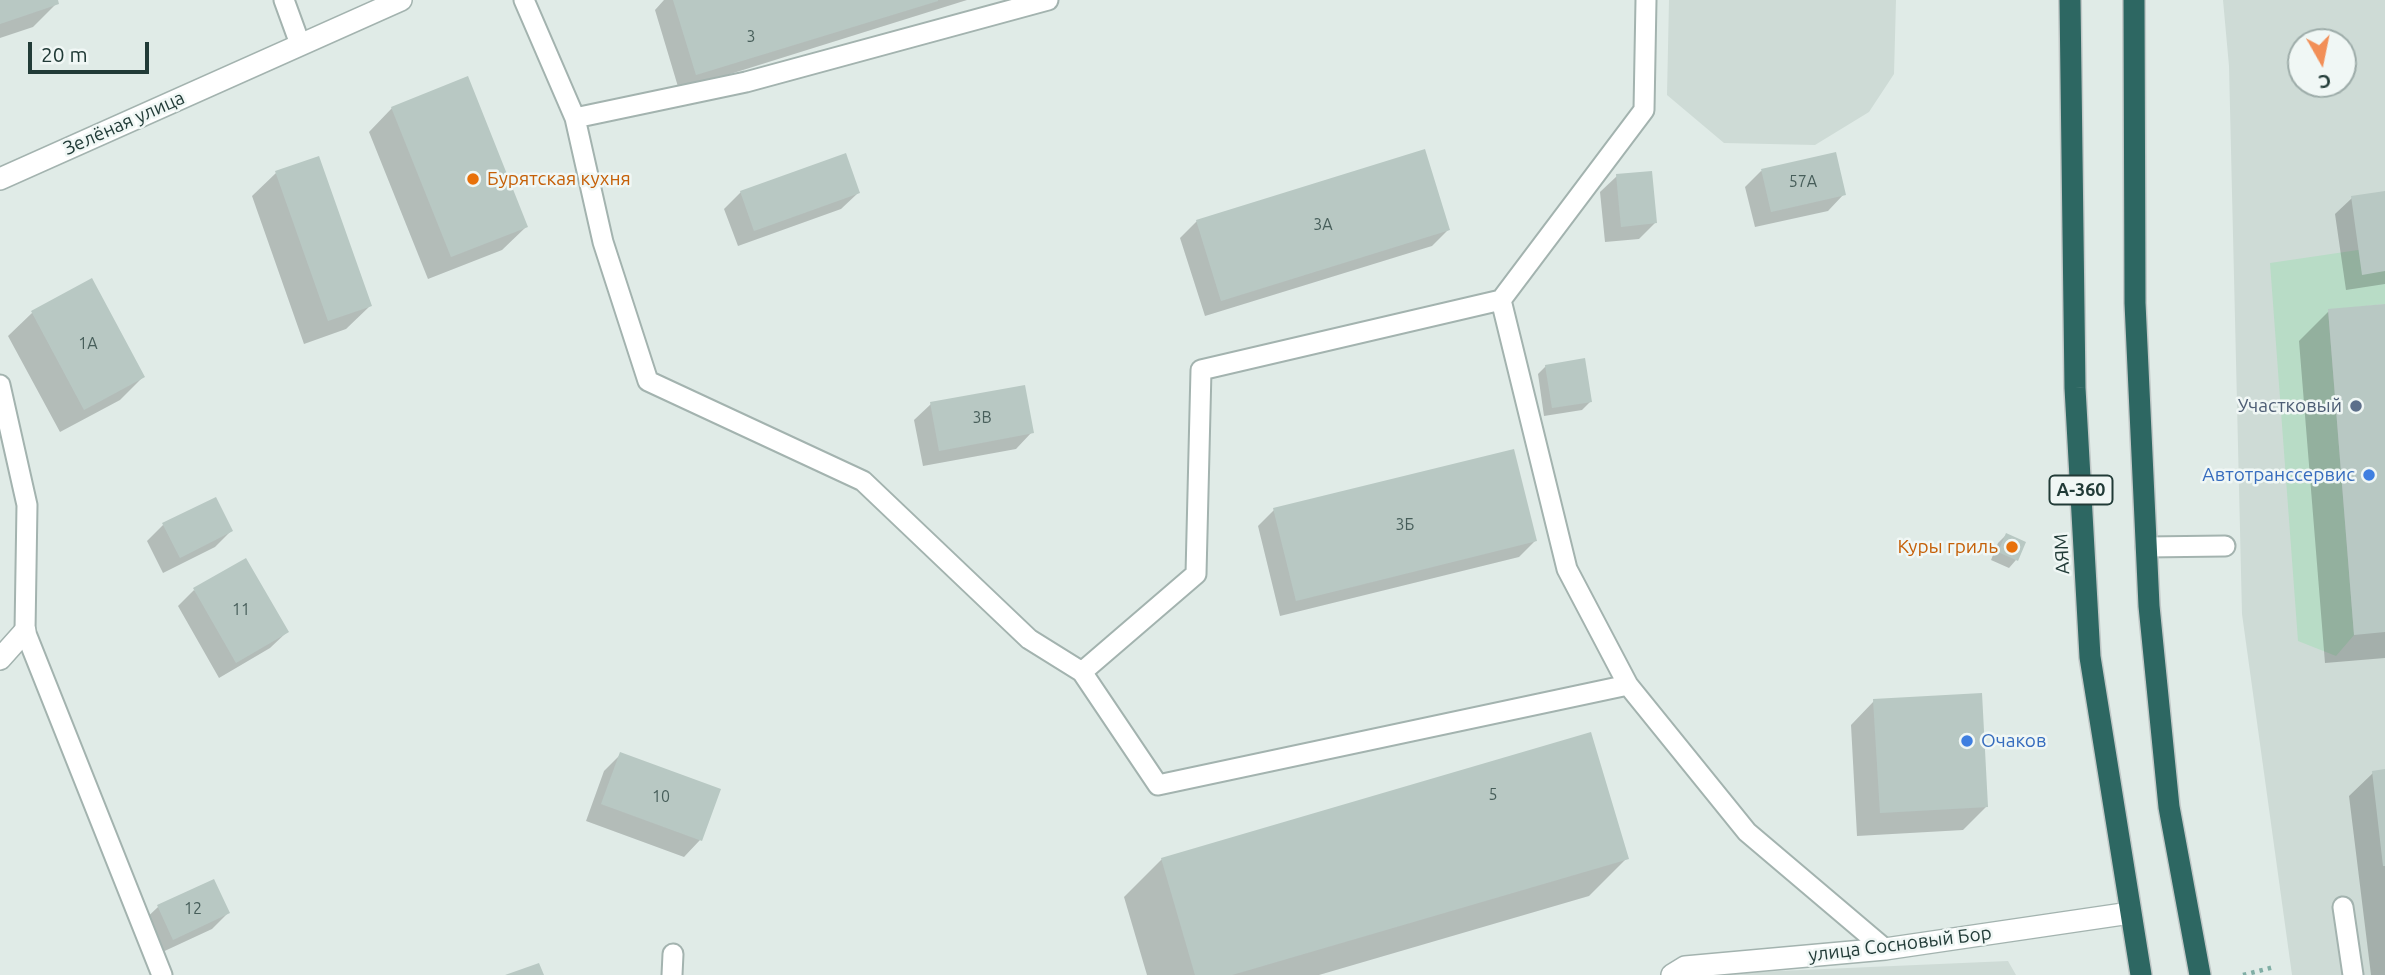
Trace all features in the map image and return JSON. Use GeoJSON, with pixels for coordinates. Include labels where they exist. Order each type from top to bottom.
{"type":"FeatureCollection","features":[{"type":"Feature","properties":{"kind":"highway","name":"АЯМ"},"geometry":{"type":"LineString","coordinates":[[2070,0],[2075,388],[2090,657],[2141,975]]}},
{"type":"Feature","properties":{"kind":"highway"},"geometry":{"type":"LineString","coordinates":[[2134,0],[2135,303],[2149,606],[2169,807],[2200,975]]}},
{"type":"Feature","properties":{"kind":"street","name":"Зелёная улица"},"geometry":{"type":"LineString","coordinates":[[0,179],[401,0]]}},
{"type":"Feature","properties":{"kind":"street"},"geometry":{"type":"LineString","coordinates":[[0,659],[24,631]]}},
{"type":"Feature","properties":{"kind":"street","name":"улица Сосновый Бор"},"geometry":{"type":"LineString","coordinates":[[1672,975],[1685,967],[1885,949],[2130,913]]}},
{"type":"Feature","properties":{"kind":"lane"},"geometry":{"type":"LineString","coordinates":[[284,0],[300,44]]}},
{"type":"Feature","properties":{"kind":"lane"},"geometry":{"type":"LineString","coordinates":[[524,0],[575,118],[603,242],[648,381],[863,481],[1028,639],[1082,672],[1158,785],[1629,685]]}},
{"type":"Feature","properties":{"kind":"lane"},"geometry":{"type":"LineString","coordinates":[[575,118],[746,82],[1048,0]]}},
{"type":"Feature","properties":{"kind":"lane"},"geometry":{"type":"LineString","coordinates":[[1082,672],[1196,574],[1201,370],[1501,300],[1644,110],[1646,0]]}},
{"type":"Feature","properties":{"kind":"lane"},"geometry":{"type":"LineString","coordinates":[[1501,300],[1567,569],[1629,685],[1747,832],[1885,949]]}},
{"type":"Feature","properties":{"kind":"lane"},"geometry":{"type":"LineString","coordinates":[[0,385],[27,505],[24,631],[162,975]]}},
{"type":"Feature","properties":{"kind":"lane"},"geometry":{"type":"LineString","coordinates":[[2146,547],[2225,546]]}},
{"type":"Feature","properties":{"kind":"lane"},"geometry":{"type":"LineString","coordinates":[[2343,908],[2353,975]]}},
{"type":"Feature","properties":{"kind":"lane"},"geometry":{"type":"LineString","coordinates":[[672,975],[673,954]]}},
{"type":"Feature","properties":{"kind":"path"},"geometry":{"type":"LineString","coordinates":[[2244,975],[2274,967]]}},
{"type":"Feature","properties":{"kind":"shaded area"},"geometry":{"type":"Polygon","coordinates":[[[1669,0],[1896,0],[1894,74],[1869,112],[1815,145],[1724,143],[1667,95],[1669,0]]]}},
{"type":"Feature","properties":{"kind":"shaded area"},"geometry":{"type":"Polygon","coordinates":[[[2223,0],[2385,0],[2385,975],[2292,975],[2242,614],[2229,66],[2223,0]]]}},
{"type":"Feature","properties":{"kind":"shaded area"},"geometry":{"type":"Polygon","coordinates":[[[2008,961],[2016,975],[1708,975],[1710,974],[2008,961]]]}},
{"type":"Feature","properties":{"kind":"green space"},"geometry":{"type":"Polygon","coordinates":[[[2385,246],[2385,304],[2328,310],[2354,635],[2336,656],[2298,641],[2270,263],[2385,246]]]}},
{"type":"Feature","properties":{"kind":"building"},"geometry":{"type":"Polygon","coordinates":[[[0,0],[58,0],[59,4],[0,24],[0,0]]]}},
{"type":"Feature","properties":{"kind":"building"},"geometry":{"type":"Polygon","coordinates":[[[673,0],[938,0],[938,1],[696,75],[673,0]]]}},
{"type":"Feature","properties":{"kind":"building"},"geometry":{"type":"Polygon","coordinates":[[[468,76],[528,227],[451,257],[391,107],[468,76]]]}},
{"type":"Feature","properties":{"kind":"building"},"geometry":{"type":"Polygon","coordinates":[[[1425,149],[1450,230],[1221,301],[1196,220],[1425,149]]]}},
{"type":"Feature","properties":{"kind":"building"},"geometry":{"type":"Polygon","coordinates":[[[1836,152],[1846,195],[1771,212],[1761,169],[1836,152]]]}},
{"type":"Feature","properties":{"kind":"building"},"geometry":{"type":"Polygon","coordinates":[[[846,153],[860,193],[754,231],[740,191],[846,153]]]}},
{"type":"Feature","properties":{"kind":"building"},"geometry":{"type":"Polygon","coordinates":[[[319,156],[372,306],[328,321],[275,171],[319,156]]]}},
{"type":"Feature","properties":{"kind":"building"},"geometry":{"type":"Polygon","coordinates":[[[1652,171],[1657,223],[1621,227],[1616,174],[1652,171]]]}},
{"type":"Feature","properties":{"kind":"building"},"geometry":{"type":"Polygon","coordinates":[[[2385,191],[2385,271],[2362,275],[2351,196],[2385,191]]]}},
{"type":"Feature","properties":{"kind":"building"},"geometry":{"type":"Polygon","coordinates":[[[92,278],[145,377],[84,410],[31,311],[92,278]]]}},
{"type":"Feature","properties":{"kind":"building"},"geometry":{"type":"Polygon","coordinates":[[[2385,304],[2385,632],[2354,635],[2328,309],[2385,304]]]}},
{"type":"Feature","properties":{"kind":"building"},"geometry":{"type":"Polygon","coordinates":[[[1585,358],[1592,402],[1552,408],[1545,365],[1585,358]]]}},
{"type":"Feature","properties":{"kind":"building"},"geometry":{"type":"Polygon","coordinates":[[[1025,385],[1034,433],[939,451],[930,402],[1025,385]]]}},
{"type":"Feature","properties":{"kind":"building"},"geometry":{"type":"Polygon","coordinates":[[[1514,449],[1537,541],[1296,601],[1273,508],[1514,449]]]}},
{"type":"Feature","properties":{"kind":"building"},"geometry":{"type":"Polygon","coordinates":[[[216,497],[233,531],[180,558],[162,523],[216,497]]]}},
{"type":"Feature","properties":{"kind":"building","name":"Куры гриль"},"geometry":{"type":"Polygon","coordinates":[[[2006,533],[2026,542],[2018,561],[1998,552],[2006,533]]]}},
{"type":"Feature","properties":{"kind":"building"},"geometry":{"type":"Polygon","coordinates":[[[246,558],[289,632],[236,663],[193,588],[246,558]]]}},
{"type":"Feature","properties":{"kind":"building"},"geometry":{"type":"Polygon","coordinates":[[[1982,693],[1988,807],[1880,813],[1873,699],[1982,693]]]}},
{"type":"Feature","properties":{"kind":"building"},"geometry":{"type":"Polygon","coordinates":[[[1591,732],[1629,859],[1232,975],[1195,975],[1161,858],[1591,732]]]}},
{"type":"Feature","properties":{"kind":"building"},"geometry":{"type":"Polygon","coordinates":[[[620,752],[721,789],[702,841],[601,804],[620,752]]]}},
{"type":"Feature","properties":{"kind":"building"},"geometry":{"type":"Polygon","coordinates":[[[2385,769],[2385,866],[2383,866],[2372,771],[2385,769]]]}},
{"type":"Feature","properties":{"kind":"building"},"geometry":{"type":"Polygon","coordinates":[[[214,879],[230,913],[173,940],[157,905],[214,879]]]}},
{"type":"Feature","properties":{"kind":"building"},"geometry":{"type":"Polygon","coordinates":[[[539,963],[544,975],[505,975],[539,963]]]}},
{"type":"Feature","properties":{"kind":"place","name":"Бурятская кухня"},"geometry":{"type":"Point","coordinates":[473,179]}},
{"type":"Feature","properties":{"kind":"place","name":"Участковый"},"geometry":{"type":"Point","coordinates":[2356,406]}},
{"type":"Feature","properties":{"kind":"place","name":"Автотранссервис"},"geometry":{"type":"Point","coordinates":[2369,475]}},
{"type":"Feature","properties":{"kind":"place","name":"Куры гриль"},"geometry":{"type":"Point","coordinates":[2012,547]}},
{"type":"Feature","properties":{"kind":"place","name":"Очаков"},"geometry":{"type":"Point","coordinates":[1967,741]}}]}
